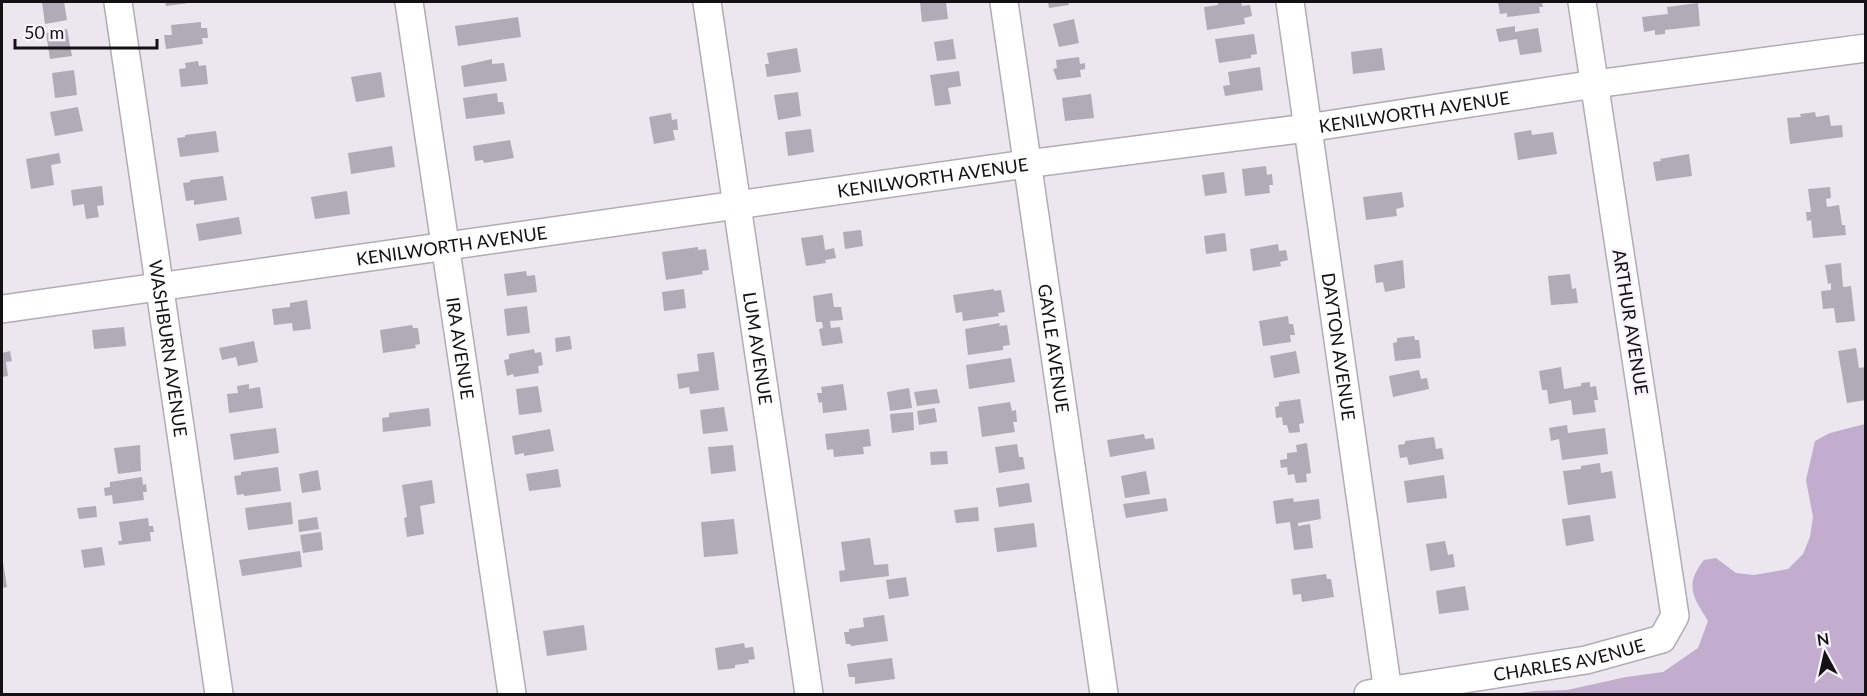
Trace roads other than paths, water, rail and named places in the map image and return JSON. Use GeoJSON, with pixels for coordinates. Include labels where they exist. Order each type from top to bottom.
{"type":"FeatureCollection","features":[{"type":"Feature","properties":{"kind":"street","name":"WASHBURN AVENUE"},"geometry":{"type":"LineString","coordinates":[[118,2],[219,694]]}},
{"type":"Feature","properties":{"kind":"street","name":"IRA AVENUE"},"geometry":{"type":"LineString","coordinates":[[409,2],[512,694]]}},
{"type":"Feature","properties":{"kind":"street","name":"LUM AVENUE"},"geometry":{"type":"LineString","coordinates":[[707,2],[810,694]]}},
{"type":"Feature","properties":{"kind":"street","name":"GAYLE AVENUE"},"geometry":{"type":"LineString","coordinates":[[1004,2],[1104,694]]}},
{"type":"Feature","properties":{"kind":"street","name":"DAYTON AVENUE"},"geometry":{"type":"LineString","coordinates":[[1290,2],[1308,128],[1378,693]]}},
{"type":"Feature","properties":{"kind":"street","name":"ARTHUR AVENUE"},"geometry":{"type":"LineString","coordinates":[[1582,2],[1675,616],[1662,639]]}},
{"type":"Feature","properties":{"kind":"street","name":"KENILWORTH AVENUE"},"geometry":{"type":"LineString","coordinates":[[2,309],[1026,164],[1308,128],[1595,84],[1866,48]]}},
{"type":"Feature","properties":{"kind":"street","name":"CHARLES AVENUE"},"geometry":{"type":"LineString","coordinates":[[1378,693],[1586,660],[1662,639]]}}]}
